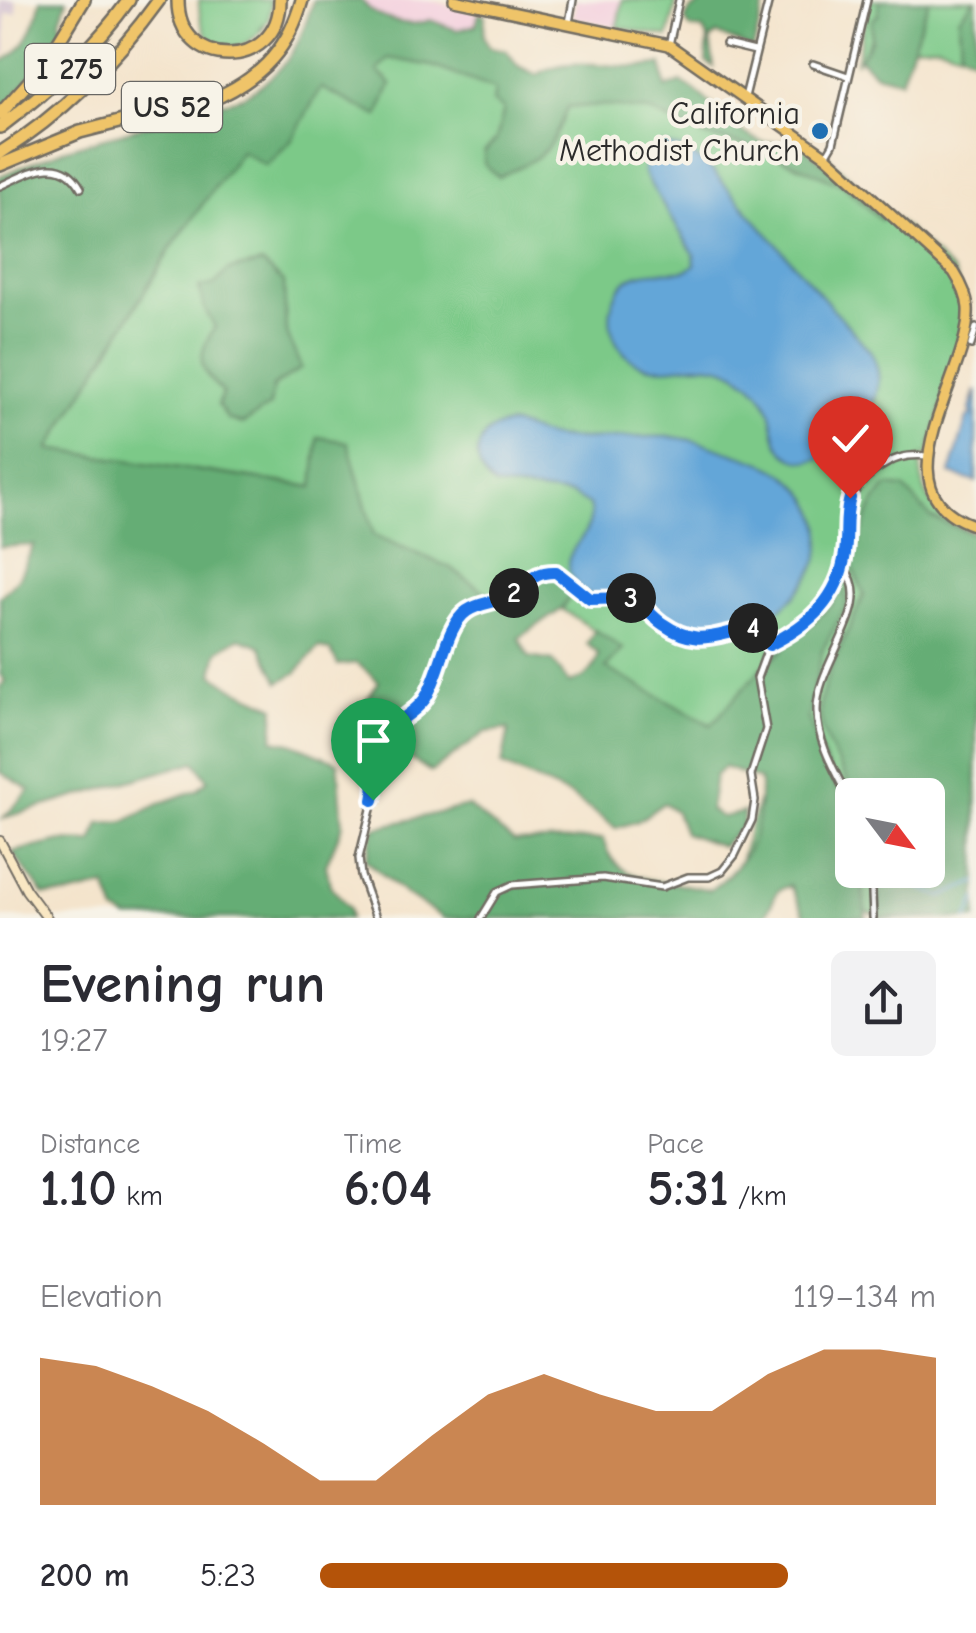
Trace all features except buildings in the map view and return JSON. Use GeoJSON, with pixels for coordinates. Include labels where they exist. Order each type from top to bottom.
{"type":"FeatureCollection","features":[{"type":"Feature","properties":{"kind":"highway"},"geometry":{"type":"LineString","coordinates":[[0,114],[46,64],[84,0]]}},
{"type":"Feature","properties":{"kind":"highway","name":"I 275"},"geometry":{"type":"LineString","coordinates":[[0,127],[68,71],[130,0]]}},
{"type":"Feature","properties":{"kind":"highway","name":"I 275"},"geometry":{"type":"LineString","coordinates":[[0,153],[81,92],[124,46],[159,0]]}},
{"type":"Feature","properties":{"kind":"highway"},"geometry":{"type":"LineString","coordinates":[[178,0],[179,16],[190,37],[211,52],[230,55],[248,51],[268,37],[277,21],[280,0]]}},
{"type":"Feature","properties":{"kind":"highway","name":"US 52"},"geometry":{"type":"LineString","coordinates":[[0,165],[80,132],[220,96],[238,87],[255,77],[283,46],[302,0]]}},
{"type":"Feature","properties":{"kind":"main road"},"geometry":{"type":"LineString","coordinates":[[454,0],[669,46],[826,156],[943,262],[964,290],[968,304],[966,330],[928,456],[928,479],[939,502],[958,520],[976,526]]}},
{"type":"Feature","properties":{"kind":"street"},"geometry":{"type":"LineString","coordinates":[[569,23],[573,0]]}},
{"type":"Feature","properties":{"kind":"street"},"geometry":{"type":"LineString","coordinates":[[669,46],[679,0]]}},
{"type":"Feature","properties":{"kind":"street"},"geometry":{"type":"LineString","coordinates":[[744,97],[768,0]]}},
{"type":"Feature","properties":{"kind":"street"},"geometry":{"type":"LineString","coordinates":[[826,156],[833,144],[867,0]]}},
{"type":"Feature","properties":{"kind":"street"},"geometry":{"type":"LineString","coordinates":[[726,44],[755,51]]}},
{"type":"Feature","properties":{"kind":"street"},"geometry":{"type":"LineString","coordinates":[[813,64],[849,76]]}},
{"type":"Feature","properties":{"kind":"street"},"geometry":{"type":"LineString","coordinates":[[0,186],[50,166],[68,172],[81,188]]}},
{"type":"Feature","properties":{"kind":"street"},"geometry":{"type":"LineString","coordinates":[[971,345],[976,328]]}},
{"type":"Feature","properties":{"kind":"street"},"geometry":{"type":"LineString","coordinates":[[481,918],[496,892],[512,885],[589,878],[662,887],[688,877],[709,878],[722,871],[735,855],[752,820],[752,770],[766,729],[757,678],[769,645],[803,626],[820,611],[836,584],[843,567],[847,508],[857,485],[898,457],[928,456]]}},
{"type":"Feature","properties":{"kind":"street"},"geometry":{"type":"LineString","coordinates":[[840,778],[822,739],[816,708],[821,677],[855,606],[854,584],[843,567]]}},
{"type":"Feature","properties":{"kind":"street"},"geometry":{"type":"LineString","coordinates":[[376,918],[359,858],[375,793],[376,747],[383,733],[422,702],[434,682],[455,624],[468,610],[508,597],[539,573],[556,572],[590,599],[632,598],[664,625],[682,634],[712,638],[754,628],[764,634],[769,645]]}},
{"type":"Feature","properties":{"kind":"street"},"geometry":{"type":"LineString","coordinates":[[0,841],[26,890],[47,918]]}},
{"type":"Feature","properties":{"kind":"street"},"geometry":{"type":"LineString","coordinates":[[872,888],[873,918]]}},
{"type":"Feature","properties":{"kind":"shaded area"},"geometry":{"type":"Polygon","coordinates":[[[0,0],[16,0],[17,13],[6,14],[6,53],[0,53],[0,0]]]}},
{"type":"Feature","properties":{"kind":"shaded area"},"geometry":{"type":"Polygon","coordinates":[[[362,0],[429,0],[479,13],[476,25],[457,30],[430,20],[421,25],[376,16],[362,0]]]}},
{"type":"Feature","properties":{"kind":"shaded area"},"geometry":{"type":"Polygon","coordinates":[[[576,0],[622,0],[617,27],[573,17],[576,0]]]}},
{"type":"Feature","properties":{"kind":"green space"},"geometry":{"type":"Polygon","coordinates":[[[41,0],[67,0],[60,20],[64,35],[0,114],[0,62],[23,45],[41,0]]]}},
{"type":"Feature","properties":{"kind":"green space"},"geometry":{"type":"Polygon","coordinates":[[[199,0],[271,0],[269,19],[243,45],[221,46],[205,30],[199,0]]]}},
{"type":"Feature","properties":{"kind":"green space"},"geometry":{"type":"Polygon","coordinates":[[[313,0],[362,0],[374,12],[393,20],[430,20],[457,30],[476,25],[479,13],[485,15],[484,36],[489,47],[506,50],[518,66],[537,75],[565,65],[662,64],[666,88],[681,82],[691,87],[753,138],[767,142],[795,139],[886,216],[881,220],[843,185],[760,149],[705,136],[648,111],[601,105],[567,108],[543,153],[498,177],[484,163],[484,152],[496,140],[504,109],[493,102],[495,89],[432,66],[388,58],[377,71],[391,84],[378,116],[321,88],[291,141],[266,165],[241,151],[171,248],[49,449],[313,487],[318,437],[348,442],[374,535],[449,567],[498,601],[539,573],[561,574],[574,589],[562,609],[519,638],[529,657],[553,661],[569,683],[575,681],[588,673],[597,660],[599,654],[587,644],[595,630],[623,649],[606,668],[711,725],[759,671],[831,605],[843,582],[847,605],[823,649],[808,718],[835,784],[835,888],[863,888],[866,918],[806,918],[790,885],[778,891],[764,918],[443,918],[404,893],[366,860],[374,828],[468,806],[514,842],[603,839],[619,866],[632,874],[710,890],[736,867],[751,842],[759,814],[760,780],[724,767],[715,776],[710,810],[722,817],[744,812],[743,826],[722,846],[684,833],[676,812],[664,803],[638,821],[616,828],[571,796],[502,765],[509,729],[486,732],[431,772],[388,745],[360,759],[359,711],[379,682],[357,663],[338,665],[331,651],[319,647],[296,673],[279,682],[261,646],[239,638],[218,651],[213,674],[275,707],[273,740],[338,762],[343,825],[326,865],[330,885],[349,908],[350,918],[128,918],[116,913],[106,886],[69,895],[44,895],[12,852],[62,841],[92,842],[100,823],[125,821],[197,790],[208,780],[195,762],[3,818],[30,790],[0,772],[0,687],[5,681],[0,674],[0,597],[19,577],[34,545],[0,547],[0,176],[63,150],[242,97],[280,68],[303,32],[313,0]]]}},
{"type":"Feature","properties":{"kind":"green space"},"geometry":{"type":"Polygon","coordinates":[[[622,0],[677,0],[668,37],[617,27],[622,0]]]}},
{"type":"Feature","properties":{"kind":"green space"},"geometry":{"type":"Polygon","coordinates":[[[707,0],[766,0],[753,49],[717,34],[710,40],[714,67],[706,62],[708,39],[702,29],[691,29],[685,20],[690,11],[707,0]]]}},
{"type":"Feature","properties":{"kind":"green space"},"geometry":{"type":"Polygon","coordinates":[[[869,0],[880,0],[877,17],[856,63],[869,0]]]}},
{"type":"Feature","properties":{"kind":"green space"},"geometry":{"type":"Polygon","coordinates":[[[880,0],[929,0],[901,80],[875,74],[860,59],[871,40],[872,20],[878,15],[880,0]]]}},
{"type":"Feature","properties":{"kind":"green space"},"geometry":{"type":"Polygon","coordinates":[[[929,0],[974,0],[959,18],[961,52],[937,45],[913,46],[929,0]]]}},
{"type":"Feature","properties":{"kind":"green space"},"geometry":{"type":"Polygon","coordinates":[[[974,0],[976,59],[961,52],[959,18],[974,0]]]}},
{"type":"Feature","properties":{"kind":"green space"},"geometry":{"type":"Polygon","coordinates":[[[335,46],[655,106],[818,166],[826,156],[954,272],[968,313],[928,456],[921,456],[921,471],[934,505],[951,522],[976,533],[976,918],[877,918],[737,871],[815,616],[712,725],[605,668],[622,648],[562,609],[574,589],[521,587],[498,601],[449,567],[374,535],[314,487],[49,449],[171,248],[241,150],[335,46]]]}},
{"type":"Feature","properties":{"kind":"green space"},"geometry":{"type":"Polygon","coordinates":[[[262,263],[284,282],[286,331],[301,368],[273,387],[270,406],[242,424],[228,419],[218,405],[223,392],[204,370],[202,355],[215,327],[199,288],[215,284],[228,270],[262,263]]]}},
{"type":"Feature","properties":{"kind":"green space"},"geometry":{"type":"Polygon","coordinates":[[[888,486],[904,488],[932,518],[976,535],[976,918],[880,918],[879,888],[945,888],[945,778],[846,778],[822,724],[824,688],[864,594],[852,567],[869,513],[888,486]]]}},
{"type":"Feature","properties":{"kind":"water"},"geometry":{"type":"Polygon","coordinates":[[[661,144],[686,150],[711,169],[871,352],[878,373],[876,396],[854,432],[831,453],[805,461],[786,453],[777,442],[765,400],[729,370],[699,365],[655,368],[629,358],[618,345],[611,312],[621,286],[643,273],[678,271],[695,264],[694,254],[644,174],[647,156],[661,144]]]}},
{"type":"Feature","properties":{"kind":"water"},"geometry":{"type":"Polygon","coordinates":[[[976,390],[976,482],[950,474],[967,418],[972,415],[976,390]]]}},
{"type":"Feature","properties":{"kind":"water"},"geometry":{"type":"Polygon","coordinates":[[[512,424],[563,438],[678,438],[768,465],[796,484],[815,509],[821,535],[817,561],[804,585],[784,606],[759,622],[732,632],[691,633],[671,624],[634,594],[583,592],[568,563],[588,528],[589,505],[572,495],[495,486],[480,468],[479,448],[483,439],[499,426],[512,424]]]}},
{"type":"Feature","properties":{"kind":"waterway"},"geometry":{"type":"LineString","coordinates":[[922,888],[942,897],[976,882]]}},
{"type":"Feature","properties":{"kind":"waterway"},"geometry":{"type":"LineString","coordinates":[[968,918],[976,899]]}},
{"type":"Feature","properties":{"kind":"place","name":"California Methodist Church"},"geometry":{"type":"Point","coordinates":[820,131]}},
{"type":"Feature","properties":{"kind":"route"},"geometry":{"type":"LineString","coordinates":[[373,800],[373,756],[380,738],[422,702],[434,682],[455,624],[468,610],[508,597],[539,573],[556,572],[590,599],[632,598],[664,625],[682,634],[712,638],[754,628],[764,634],[769,645],[795,632],[826,604],[843,567],[850,498]]}}]}
